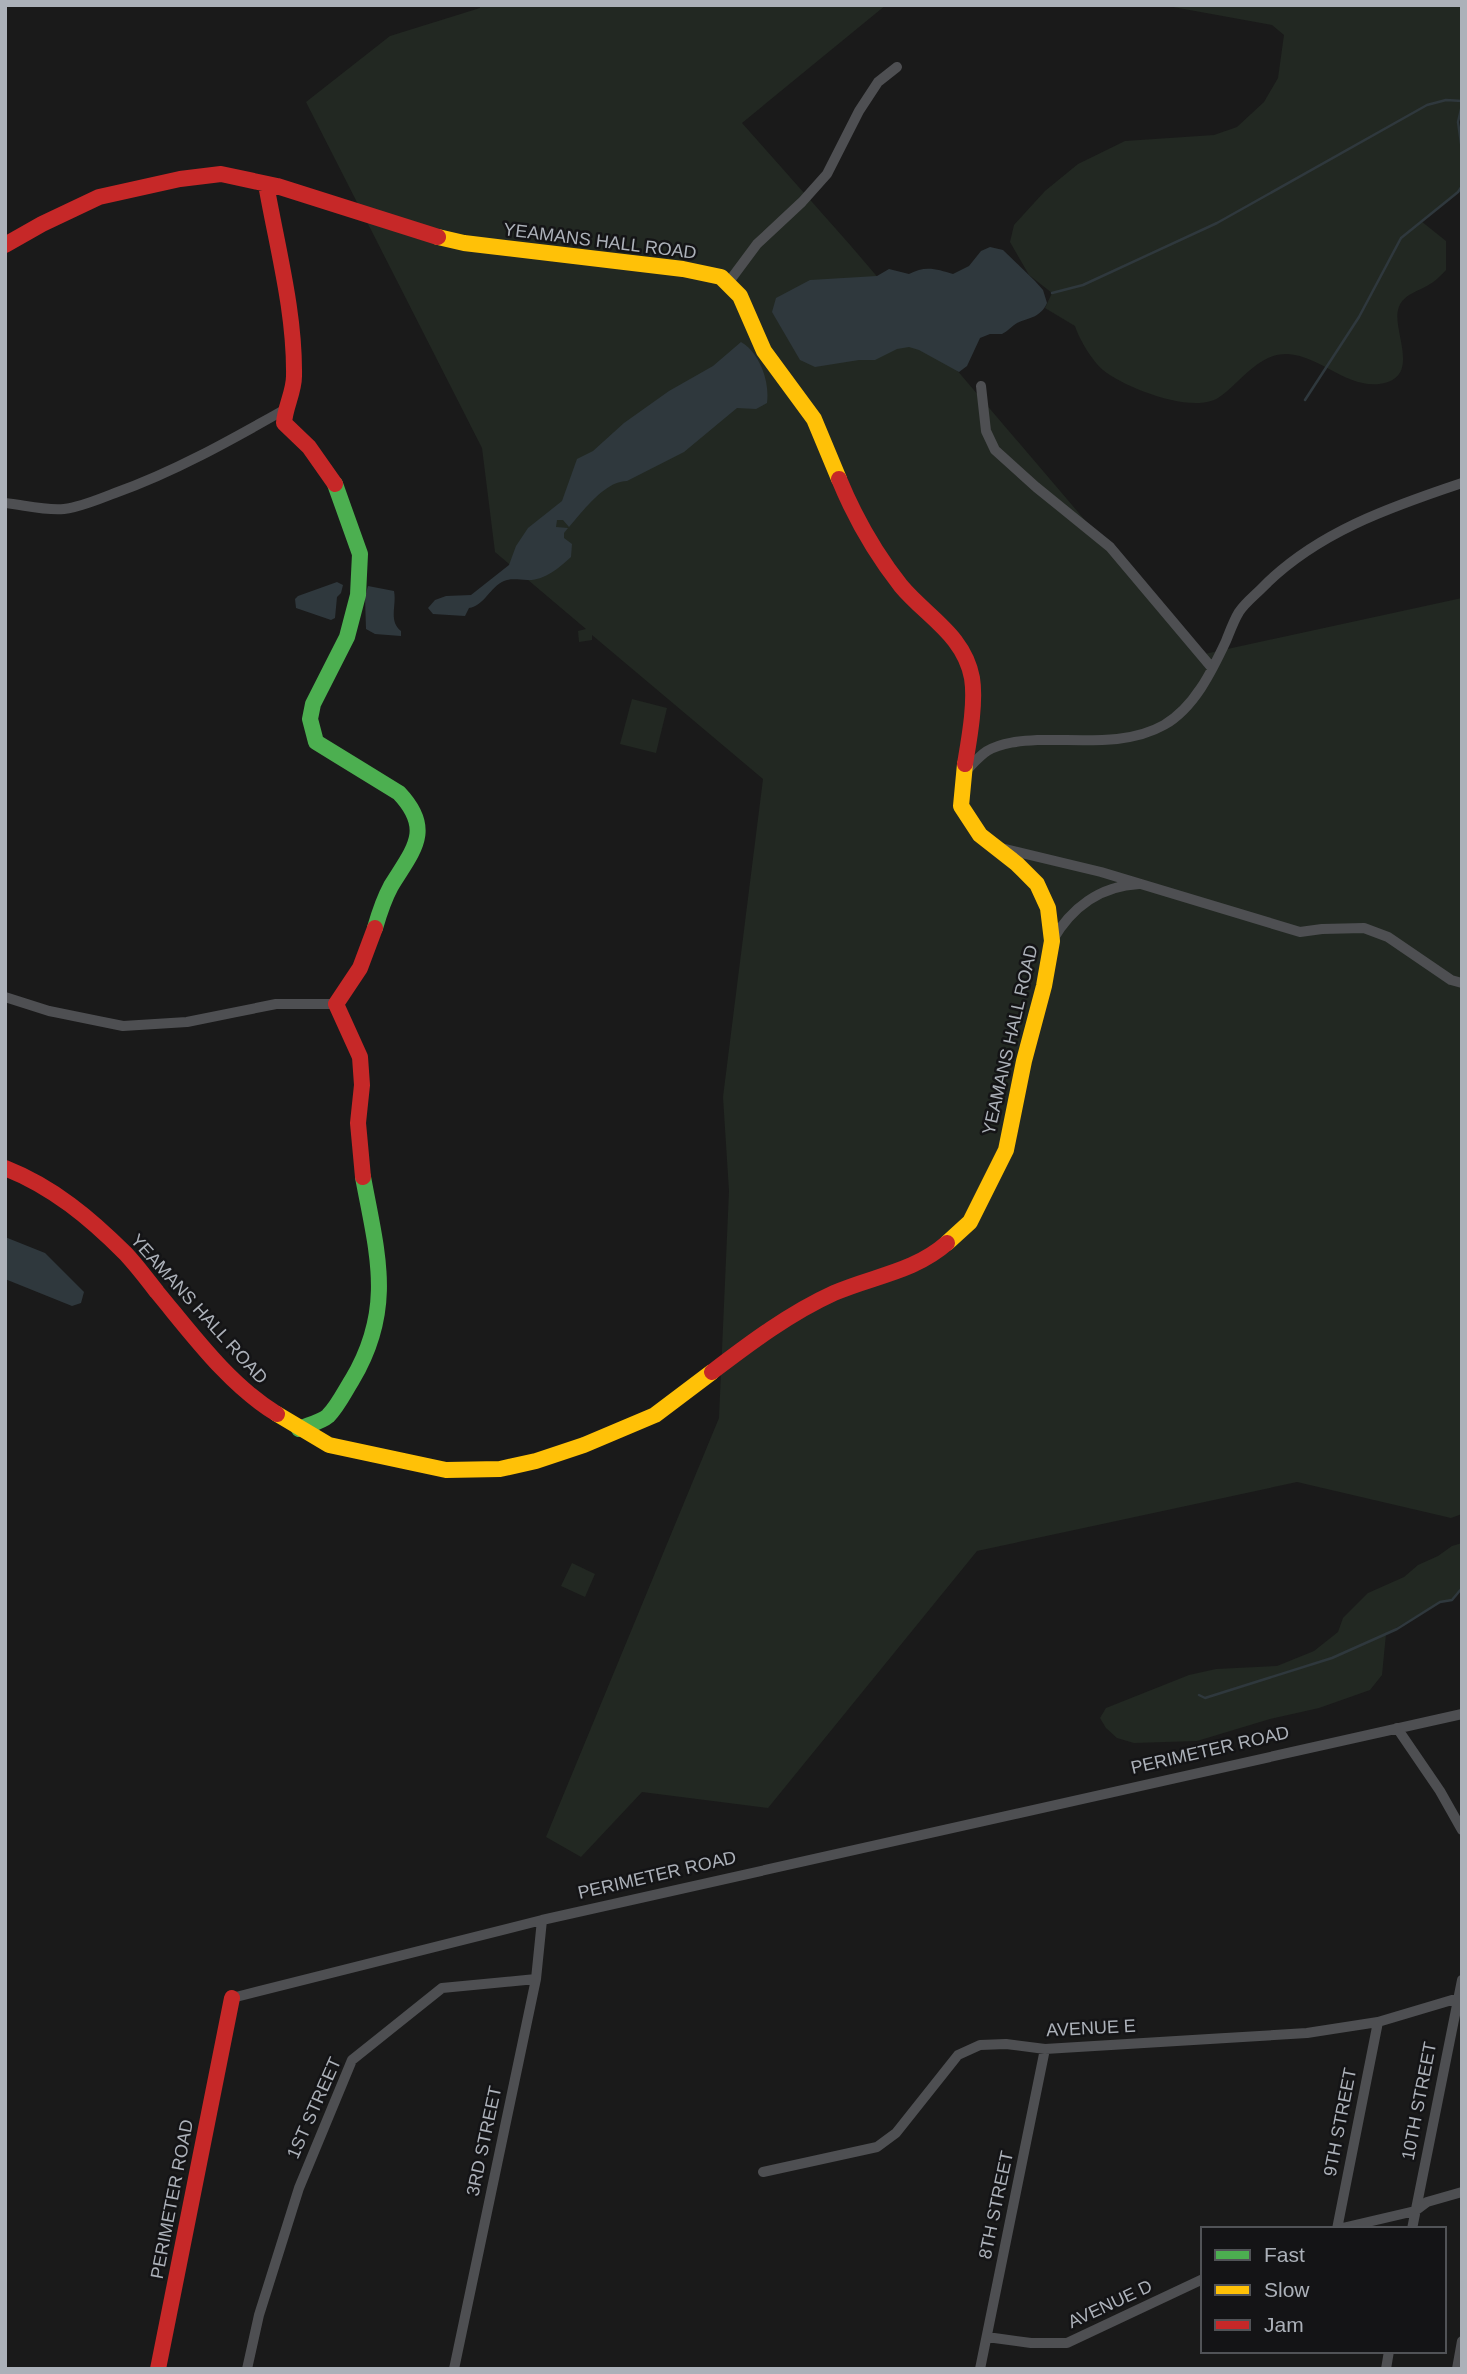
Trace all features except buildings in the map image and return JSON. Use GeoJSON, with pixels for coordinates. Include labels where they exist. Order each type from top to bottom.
{"type":"FeatureCollection","features":[{"type":"Feature","properties":{"kind":"street"},"geometry":{"type":"LineString","coordinates":[[728,283],[757,244],[803,202],[827,174],[859,111],[878,82],[897,67]]}},
{"type":"Feature","properties":{"kind":"street","name":"YEAMANS HALL ROAD"},"geometry":{"type":"LineString","coordinates":[[5,245],[99,197],[180,179],[221,174],[266,184],[464,243],[683,269],[721,277],[740,296],[764,351],[814,419],[848,500],[869,541],[903,587],[943,625],[961,647],[972,679],[971,730],[961,806],[980,835],[1017,864],[1037,884],[1048,908],[1052,941],[1006,1150],[970,1222],[932,1256],[893,1275],[835,1293],[788,1318],[655,1415],[584,1445],[536,1461],[500,1469],[446,1470],[329,1445],[299,1429],[259,1404],[218,1363],[127,1255],[89,1220],[62,1197],[32,1179],[5,1168]]}},
{"type":"Feature","properties":{"kind":"street"},"geometry":{"type":"LineString","coordinates":[[266,184],[293,342],[294,380],[284,410],[284,423],[309,447],[334,481],[360,554],[358,595],[347,637],[313,704],[310,719],[316,742],[397,790],[411,806],[416,819],[415,848],[386,895],[359,969],[336,1004]]}},
{"type":"Feature","properties":{"kind":"street"},"geometry":{"type":"LineString","coordinates":[[981,386],[986,431],[995,450],[1110,547],[1212,668]]}},
{"type":"Feature","properties":{"kind":"street"},"geometry":{"type":"LineString","coordinates":[[5,503],[63,509],[99,499],[180,465],[284,410]]}},
{"type":"Feature","properties":{"kind":"street"},"geometry":{"type":"LineString","coordinates":[[964,773],[985,752],[1000,745],[1027,741],[1128,738],[1152,732],[1182,710],[1212,668],[1240,611],[1278,572],[1342,530],[1392,506],[1462,483]]}},
{"type":"Feature","properties":{"kind":"street"},"geometry":{"type":"LineString","coordinates":[[995,847],[1143,883],[1300,932],[1364,928],[1388,936],[1451,980],[1462,984]]}},
{"type":"Feature","properties":{"kind":"street"},"geometry":{"type":"LineString","coordinates":[[1052,941],[1062,924],[1078,907],[1094,896],[1131,884],[1143,883]]}},
{"type":"Feature","properties":{"kind":"street"},"geometry":{"type":"LineString","coordinates":[[5,997],[49,1011],[123,1026],[187,1022],[276,1004],[336,1004]]}},
{"type":"Feature","properties":{"kind":"street"},"geometry":{"type":"LineString","coordinates":[[299,1429],[327,1417],[341,1398],[365,1358],[380,1301],[380,1270],[361,1163],[358,1123],[362,1085],[360,1057],[336,1004]]}},
{"type":"Feature","properties":{"kind":"street","name":"PERIMETER ROAD"},"geometry":{"type":"LineString","coordinates":[[158,2369],[232,1998],[542,1920],[1462,1714]]}},
{"type":"Feature","properties":{"kind":"street"},"geometry":{"type":"LineString","coordinates":[[1397,1728],[1440,1791],[1462,1830]]}},
{"type":"Feature","properties":{"kind":"street","name":"3RD STREET"},"geometry":{"type":"LineString","coordinates":[[454,2369],[536,1979],[542,1920]]}},
{"type":"Feature","properties":{"kind":"street","name":"1ST STREET"},"geometry":{"type":"LineString","coordinates":[[247,2369],[258,2315],[299,2188],[352,2060],[442,1988],[536,1979]]}},
{"type":"Feature","properties":{"kind":"street","name":"10TH STREET"},"geometry":{"type":"LineString","coordinates":[[1412,2227],[1462,1980]]}},
{"type":"Feature","properties":{"kind":"street","name":"AVENUE E"},"geometry":{"type":"LineString","coordinates":[[763,2172],[877,2147],[896,2133],[958,2055],[980,2045],[1006,2044],[1045,2049],[1307,2033],[1378,2022],[1459,1998]]}},
{"type":"Feature","properties":{"kind":"street","name":"9TH STREET"},"geometry":{"type":"LineString","coordinates":[[1337,2227],[1378,2022]]}},
{"type":"Feature","properties":{"kind":"street","name":"8TH STREET"},"geometry":{"type":"LineString","coordinates":[[980,2369],[1045,2049]]}},
{"type":"Feature","properties":{"kind":"street"},"geometry":{"type":"LineString","coordinates":[[1346,2227],[1416,2211],[1427,2202],[1462,2192]]}},
{"type":"Feature","properties":{"kind":"street","name":"AVENUE D"},"geometry":{"type":"LineString","coordinates":[[987,2336],[1031,2343],[1067,2343],[1201,2281]]}},
{"type":"Feature","properties":{"kind":"street"},"geometry":{"type":"LineString","coordinates":[[1457,2369],[1462,2341]]}},
{"type":"Feature","properties":{"kind":"shaded area"},"geometry":{"type":"Polygon","coordinates":[[[480,5],[886,5],[742,123],[851,246],[1200,655],[1462,598],[1462,1514],[1451,1518],[1297,1482],[977,1551],[768,1808],[642,1792],[581,1857],[546,1837],[719,1418],[729,1191],[723,1097],[763,779],[592,635],[592,640],[579,642],[578,631],[586,629],[495,552],[482,448],[306,102],[390,36],[480,8],[480,5]]]}},
{"type":"Feature","properties":{"kind":"shaded area"},"geometry":{"type":"Polygon","coordinates":[[[1162,5],[1462,5],[1462,105],[1458,122],[1462,150],[1462,186],[1421,221],[1446,241],[1446,270],[1432,283],[1403,300],[1400,305],[1397,318],[1403,360],[1397,377],[1388,382],[1362,383],[1301,356],[1277,355],[1258,364],[1218,398],[1192,403],[1176,401],[1142,391],[1103,370],[1087,350],[1075,326],[1045,308],[1052,293],[1029,275],[1010,242],[1014,225],[1045,191],[1078,164],[1125,141],[1214,135],[1237,127],[1264,102],[1278,78],[1284,35],[1272,25],[1162,5]]]}},
{"type":"Feature","properties":{"kind":"shaded area"},"geometry":{"type":"Polygon","coordinates":[[[990,247],[1003,250],[1035,281],[1043,290],[1047,303],[1038,314],[1017,323],[1002,334],[990,334],[980,338],[967,366],[959,372],[909,347],[897,349],[875,360],[815,367],[800,360],[772,312],[776,298],[810,280],[877,276],[889,269],[909,274],[931,269],[953,274],[969,266],[981,251],[990,247]]]}},
{"type":"Feature","properties":{"kind":"shaded area"},"geometry":{"type":"Polygon","coordinates":[[[741,342],[753,353],[762,368],[767,386],[767,403],[756,409],[737,408],[684,452],[603,491],[569,527],[563,520],[557,520],[556,527],[568,528],[564,538],[572,544],[571,557],[551,573],[533,580],[504,581],[479,604],[469,608],[465,616],[433,614],[428,608],[435,600],[446,596],[471,595],[509,565],[516,546],[528,528],[562,501],[577,459],[593,451],[624,423],[669,391],[713,366],[741,342]]]}},
{"type":"Feature","properties":{"kind":"shaded area"},"geometry":{"type":"Polygon","coordinates":[[[337,582],[343,585],[337,597],[335,618],[331,620],[296,608],[295,599],[298,596],[337,582]]]}},
{"type":"Feature","properties":{"kind":"shaded area"},"geometry":{"type":"Polygon","coordinates":[[[368,586],[394,591],[394,618],[401,636],[375,634],[366,629],[365,597],[368,586]]]}},
{"type":"Feature","properties":{"kind":"shaded area"},"geometry":{"type":"Polygon","coordinates":[[[632,699],[667,708],[656,753],[620,744],[632,699]]]}},
{"type":"Feature","properties":{"kind":"shaded area"},"geometry":{"type":"Polygon","coordinates":[[[5,1237],[45,1253],[84,1292],[81,1303],[72,1306],[5,1279],[5,1237]]]}},
{"type":"Feature","properties":{"kind":"shaded area"},"geometry":{"type":"Polygon","coordinates":[[[1462,1543],[1462,1588],[1452,1600],[1440,1602],[1386,1634],[1382,1675],[1370,1690],[1319,1708],[1270,1719],[1197,1741],[1134,1743],[1117,1738],[1100,1718],[1106,1708],[1189,1675],[1216,1669],[1277,1666],[1314,1651],[1338,1632],[1343,1618],[1368,1593],[1404,1577],[1418,1565],[1462,1543]]]}},
{"type":"Feature","properties":{"kind":"shaded area"},"geometry":{"type":"Polygon","coordinates":[[[572,1563],[595,1574],[585,1597],[561,1586],[572,1563]]]}},
{"type":"Feature","properties":{"kind":"waterway"},"geometry":{"type":"LineString","coordinates":[[1052,293],[1083,285],[1217,223],[1427,105],[1446,100],[1462,101]]}},
{"type":"Feature","properties":{"kind":"waterway"},"geometry":{"type":"LineString","coordinates":[[1462,105],[1458,122],[1462,150]]}},
{"type":"Feature","properties":{"kind":"waterway"},"geometry":{"type":"LineString","coordinates":[[1305,400],[1359,317],[1401,238],[1462,186]]}},
{"type":"Feature","properties":{"kind":"waterway"},"geometry":{"type":"LineString","coordinates":[[1199,1695],[1205,1698],[1332,1658],[1397,1629],[1440,1602],[1452,1600],[1462,1588]]}},
{"type":"Feature","properties":{"kind":"traffic: fast"},"geometry":{"type":"LineString","coordinates":[[335,484],[360,554],[358,595],[347,637],[313,704],[310,719],[316,742],[399,793],[410,806],[418,829],[412,851],[388,891],[375,928]]}},
{"type":"Feature","properties":{"kind":"traffic: fast"},"geometry":{"type":"LineString","coordinates":[[299,1429],[325,1418],[335,1408],[365,1354],[374,1329],[379,1280],[363,1177]]}},
{"type":"Feature","properties":{"kind":"traffic: slow"},"geometry":{"type":"LineString","coordinates":[[438,237],[464,243],[683,269],[721,277],[740,296],[764,351],[814,419],[839,479]]}},
{"type":"Feature","properties":{"kind":"traffic: slow"},"geometry":{"type":"LineString","coordinates":[[947,1243],[970,1222],[1006,1150],[1052,941],[1048,908],[1037,884],[1017,864],[980,835],[961,806],[965,764]]}},
{"type":"Feature","properties":{"kind":"traffic: slow"},"geometry":{"type":"LineString","coordinates":[[277,1414],[329,1445],[446,1470],[500,1469],[536,1461],[584,1445],[655,1415],[712,1372]]}},
{"type":"Feature","properties":{"kind":"traffic: jam"},"geometry":{"type":"LineString","coordinates":[[5,245],[99,197],[180,179],[221,174],[277,186],[438,237]]}},
{"type":"Feature","properties":{"kind":"traffic: jam"},"geometry":{"type":"LineString","coordinates":[[266,184],[294,352],[294,382],[284,423],[309,447],[335,484]]}},
{"type":"Feature","properties":{"kind":"traffic: jam"},"geometry":{"type":"LineString","coordinates":[[839,479],[859,521],[883,561],[901,586],[953,638],[968,663],[973,699],[965,764]]}},
{"type":"Feature","properties":{"kind":"traffic: jam"},"geometry":{"type":"LineString","coordinates":[[363,1177],[358,1123],[362,1085],[360,1057],[336,1004],[360,968],[375,928]]}},
{"type":"Feature","properties":{"kind":"traffic: jam"},"geometry":{"type":"LineString","coordinates":[[5,1168],[55,1194],[99,1228],[130,1259],[227,1374],[277,1414]]}},
{"type":"Feature","properties":{"kind":"traffic: jam"},"geometry":{"type":"LineString","coordinates":[[712,1372],[802,1310],[834,1293],[921,1261],[947,1243]]}},
{"type":"Feature","properties":{"kind":"traffic: jam"},"geometry":{"type":"LineString","coordinates":[[158,2369],[232,1998]]}}]}
